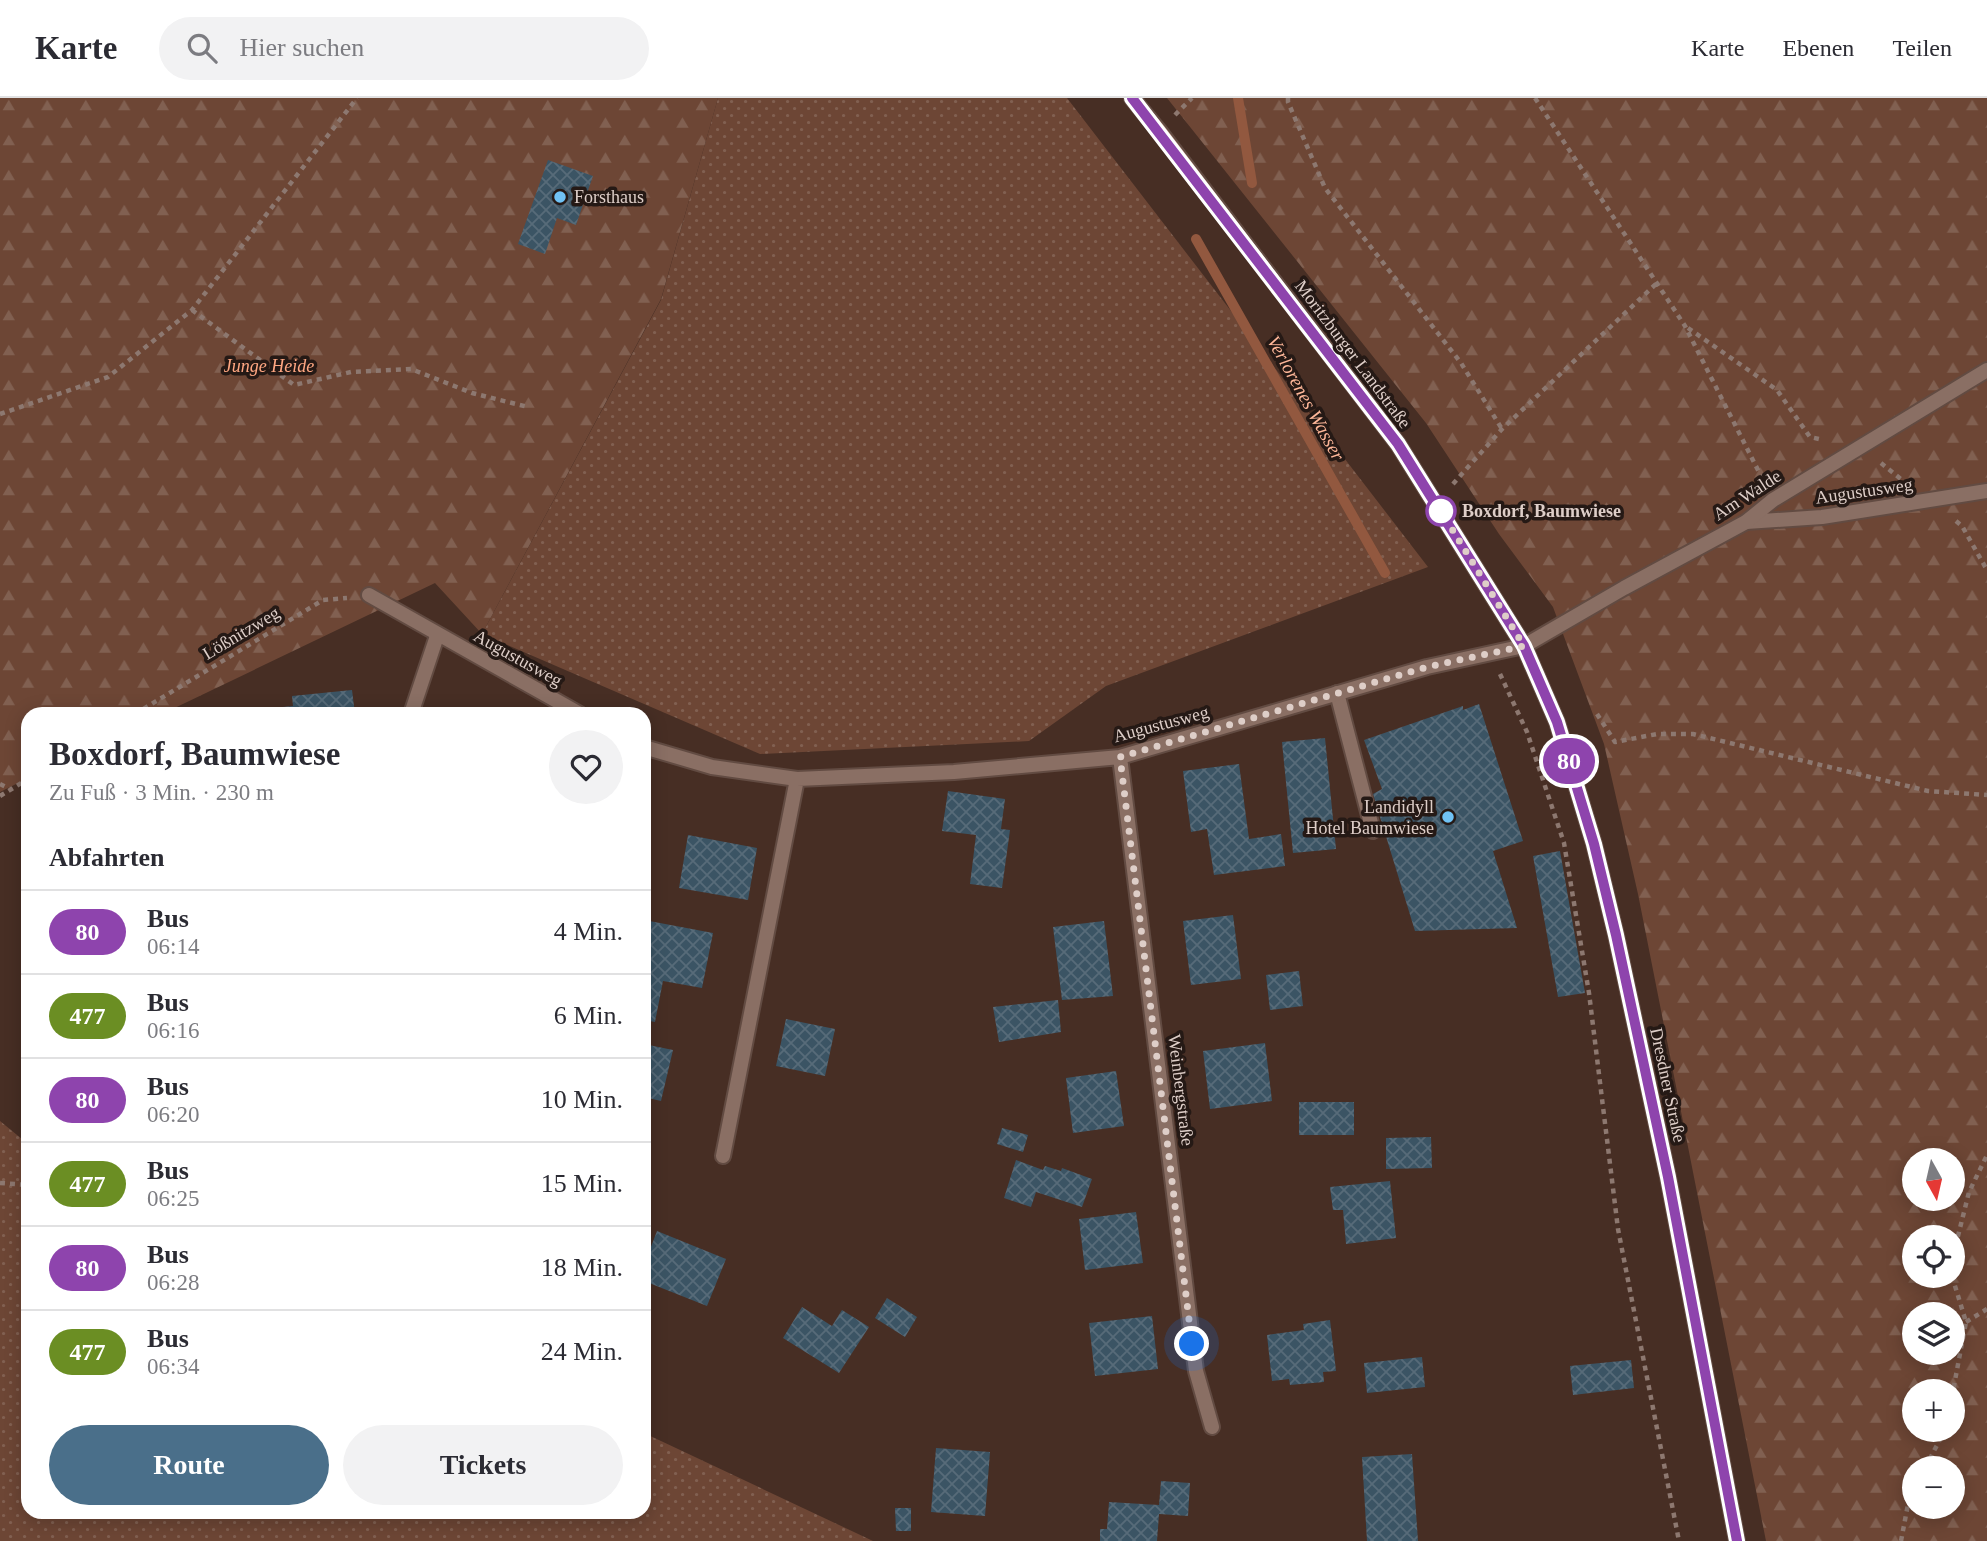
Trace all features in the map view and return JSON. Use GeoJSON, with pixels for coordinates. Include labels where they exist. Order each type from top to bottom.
{"type":"FeatureCollection","features":[{"type":"Feature","properties":{"kind":"main road","name":"Moritzburger Landstraße"},"geometry":{"type":"LineString","coordinates":[[1132,98],[1398,444],[1524,646]]}},
{"type":"Feature","properties":{"kind":"main road","name":"Dresdner Straße"},"geometry":{"type":"LineString","coordinates":[[1524,646],[1557,722],[1594,844],[1668,1177],[1737,1541]]}},
{"type":"Feature","properties":{"kind":"street","name":"Am Walde"},"geometry":{"type":"LineString","coordinates":[[1524,646],[1746,522],[1773,500],[1987,370]]}},
{"type":"Feature","properties":{"kind":"street","name":"Augustusweg"},"geometry":{"type":"LineString","coordinates":[[1746,522],[1822,517],[1987,491]]}},
{"type":"Feature","properties":{"kind":"street","name":"Augustusweg"},"geometry":{"type":"LineString","coordinates":[[369,596],[567,707]]}},
{"type":"Feature","properties":{"kind":"street"},"geometry":{"type":"LineString","coordinates":[[413,707],[437,636]]}},
{"type":"Feature","properties":{"kind":"street","name":"Augustusweg"},"geometry":{"type":"LineString","coordinates":[[651,749],[712,767],[797,779],[954,772],[1120,757],[1427,667],[1524,646]]}},
{"type":"Feature","properties":{"kind":"street"},"geometry":{"type":"LineString","coordinates":[[1337,693],[1373,831]]}},
{"type":"Feature","properties":{"kind":"street","name":"Weinbergstraße"},"geometry":{"type":"LineString","coordinates":[[1120,757],[1196,1371],[1212,1427]]}},
{"type":"Feature","properties":{"kind":"street"},"geometry":{"type":"LineString","coordinates":[[723,1156],[797,779]]}},
{"type":"Feature","properties":{"kind":"path"},"geometry":{"type":"LineString","coordinates":[[0,414],[108,377],[192,310],[357,98]]}},
{"type":"Feature","properties":{"kind":"path"},"geometry":{"type":"LineString","coordinates":[[1288,98],[1325,188],[1461,363],[1502,429]]}},
{"type":"Feature","properties":{"kind":"path"},"geometry":{"type":"LineString","coordinates":[[1535,98],[1685,326],[1773,500]]}},
{"type":"Feature","properties":{"kind":"path"},"geometry":{"type":"LineString","coordinates":[[1436,503],[1502,429],[1658,282]]}},
{"type":"Feature","properties":{"kind":"path"},"geometry":{"type":"LineString","coordinates":[[192,310],[294,385],[351,372],[411,369],[472,393],[528,407]]}},
{"type":"Feature","properties":{"kind":"path"},"geometry":{"type":"LineString","coordinates":[[1685,326],[1777,390],[1810,438],[1860,446]]}},
{"type":"Feature","properties":{"kind":"path","name":"Lößnitzweg"},"geometry":{"type":"LineString","coordinates":[[147,707],[323,600],[369,596]]}},
{"type":"Feature","properties":{"kind":"path"},"geometry":{"type":"LineString","coordinates":[[1490,654],[1527,732],[1563,843],[1590,993],[1618,1229],[1679,1541]]}},
{"type":"Feature","properties":{"kind":"path"},"geometry":{"type":"LineString","coordinates":[[1597,713],[1615,742],[1657,734],[1693,734],[1928,791],[1987,795]]}},
{"type":"Feature","properties":{"kind":"path"},"geometry":{"type":"LineString","coordinates":[[0,796],[21,783]]}},
{"type":"Feature","properties":{"kind":"path"},"geometry":{"type":"LineString","coordinates":[[0,784],[11,789]]}},
{"type":"Feature","properties":{"kind":"path"},"geometry":{"type":"LineString","coordinates":[[1961,1225],[1969,1192],[1987,1155]]}},
{"type":"Feature","properties":{"kind":"path"},"geometry":{"type":"LineString","coordinates":[[0,1183],[21,1184]]}},
{"type":"Feature","properties":{"kind":"path"},"geometry":{"type":"LineString","coordinates":[[1955,1379],[1966,1322],[1956,1288]]}},
{"type":"Feature","properties":{"kind":"path"},"geometry":{"type":"LineString","coordinates":[[1966,1322],[1987,1309]]}},
{"type":"Feature","properties":{"kind":"path"},"geometry":{"type":"LineString","coordinates":[[1901,1541],[1905,1519]]}},
{"type":"Feature","properties":{"kind":"green space","name":"Junge Heide"},"geometry":{"type":"Polygon","coordinates":[[[0,98],[718,98],[661,299],[482,634],[435,583],[177,707],[21,707],[21,782],[0,792],[0,98]]]}},
{"type":"Feature","properties":{"kind":"green space"},"geometry":{"type":"Polygon","coordinates":[[[718,98],[1067,98],[1428,567],[1106,686],[1029,741],[760,754],[482,634],[661,300],[718,98]]]}},
{"type":"Feature","properties":{"kind":"green space"},"geometry":{"type":"Polygon","coordinates":[[[1167,98],[1987,98],[1987,1541],[1766,1541],[1638,894],[1604,744],[1553,607],[1499,534],[1426,423],[1167,98]]]}},
{"type":"Feature","properties":{"kind":"green space"},"geometry":{"type":"Polygon","coordinates":[[[0,1121],[21,1138],[21,1519],[651,1519],[651,1436],[873,1541],[0,1541],[0,1121]]]}},
{"type":"Feature","properties":{"kind":"building","name":"Forsthaus"},"geometry":{"type":"Polygon","coordinates":[[[548,160],[593,176],[576,225],[557,218],[545,254],[518,244],[548,160]]]}},
{"type":"Feature","properties":{"kind":"building"},"geometry":{"type":"Polygon","coordinates":[[[352,690],[354,707],[282,707],[293,706],[292,696],[352,690]]]}},
{"type":"Feature","properties":{"kind":"building","name":"Landidyll Hotel Baumwiese"},"geometry":{"type":"Polygon","coordinates":[[[1479,704],[1523,841],[1493,851],[1517,928],[1415,931],[1373,794],[1382,789],[1364,740],[1463,706],[1463,710],[1479,704]]]}},
{"type":"Feature","properties":{"kind":"building"},"geometry":{"type":"Polygon","coordinates":[[[1325,738],[1336,849],[1293,853],[1282,742],[1325,738]]]}},
{"type":"Feature","properties":{"kind":"building"},"geometry":{"type":"Polygon","coordinates":[[[1239,764],[1249,839],[1281,834],[1285,866],[1214,875],[1207,829],[1191,832],[1183,771],[1239,764]]]}},
{"type":"Feature","properties":{"kind":"building"},"geometry":{"type":"Polygon","coordinates":[[[948,791],[1005,799],[1001,829],[1010,830],[1002,888],[970,884],[976,835],[942,831],[948,791]]]}},
{"type":"Feature","properties":{"kind":"building"},"geometry":{"type":"Polygon","coordinates":[[[688,835],[757,848],[748,900],[679,888],[688,835]]]}},
{"type":"Feature","properties":{"kind":"building"},"geometry":{"type":"Polygon","coordinates":[[[1560,851],[1585,993],[1558,997],[1533,856],[1560,851]]]}},
{"type":"Feature","properties":{"kind":"building"},"geometry":{"type":"Polygon","coordinates":[[[1233,915],[1241,979],[1191,985],[1183,921],[1233,915]]]}},
{"type":"Feature","properties":{"kind":"building"},"geometry":{"type":"Polygon","coordinates":[[[651,921],[713,933],[702,988],[663,981],[655,1022],[651,1021],[651,921]]]}},
{"type":"Feature","properties":{"kind":"building"},"geometry":{"type":"Polygon","coordinates":[[[1104,921],[1113,996],[1062,1000],[1053,927],[1104,921]]]}},
{"type":"Feature","properties":{"kind":"building"},"geometry":{"type":"Polygon","coordinates":[[[1299,971],[1303,1006],[1270,1010],[1266,975],[1299,971]]]}},
{"type":"Feature","properties":{"kind":"building"},"geometry":{"type":"Polygon","coordinates":[[[1058,1000],[1061,1032],[999,1042],[993,1007],[1058,1000]]]}},
{"type":"Feature","properties":{"kind":"building"},"geometry":{"type":"Polygon","coordinates":[[[786,1019],[835,1029],[825,1076],[776,1066],[786,1019]]]}},
{"type":"Feature","properties":{"kind":"building"},"geometry":{"type":"Polygon","coordinates":[[[1265,1043],[1272,1101],[1210,1109],[1203,1051],[1265,1043]]]}},
{"type":"Feature","properties":{"kind":"building"},"geometry":{"type":"Polygon","coordinates":[[[651,1045],[673,1050],[661,1101],[651,1099],[651,1045]]]}},
{"type":"Feature","properties":{"kind":"building"},"geometry":{"type":"Polygon","coordinates":[[[1116,1071],[1124,1126],[1073,1133],[1066,1078],[1116,1071]]]}},
{"type":"Feature","properties":{"kind":"building"},"geometry":{"type":"Polygon","coordinates":[[[1299,1102],[1354,1102],[1354,1135],[1299,1135],[1299,1102]]]}},
{"type":"Feature","properties":{"kind":"building"},"geometry":{"type":"Polygon","coordinates":[[[1002,1128],[1028,1135],[1023,1152],[997,1144],[1002,1128]]]}},
{"type":"Feature","properties":{"kind":"building"},"geometry":{"type":"Polygon","coordinates":[[[1431,1137],[1432,1168],[1386,1169],[1386,1138],[1431,1137]]]}},
{"type":"Feature","properties":{"kind":"building"},"geometry":{"type":"Polygon","coordinates":[[[1016,1160],[1043,1170],[1045,1166],[1061,1171],[1062,1168],[1092,1179],[1082,1207],[1036,1192],[1031,1207],[1004,1198],[1016,1160]]]}},
{"type":"Feature","properties":{"kind":"building"},"geometry":{"type":"Polygon","coordinates":[[[1390,1181],[1396,1238],[1346,1244],[1343,1210],[1333,1210],[1330,1187],[1390,1181]]]}},
{"type":"Feature","properties":{"kind":"building"},"geometry":{"type":"Polygon","coordinates":[[[1136,1212],[1143,1263],[1085,1270],[1079,1219],[1136,1212]]]}},
{"type":"Feature","properties":{"kind":"building"},"geometry":{"type":"Polygon","coordinates":[[[657,1231],[726,1259],[707,1306],[651,1284],[651,1247],[657,1231]]]}},
{"type":"Feature","properties":{"kind":"building"},"geometry":{"type":"Polygon","coordinates":[[[887,1298],[917,1317],[905,1337],[875,1318],[887,1298]]]}},
{"type":"Feature","properties":{"kind":"building"},"geometry":{"type":"Polygon","coordinates":[[[802,1307],[832,1326],[842,1310],[869,1327],[839,1373],[783,1338],[802,1307]]]}},
{"type":"Feature","properties":{"kind":"building"},"geometry":{"type":"Polygon","coordinates":[[[1152,1316],[1158,1369],[1095,1376],[1089,1323],[1152,1316]]]}},
{"type":"Feature","properties":{"kind":"building"},"geometry":{"type":"Polygon","coordinates":[[[1330,1320],[1336,1371],[1323,1372],[1324,1382],[1290,1385],[1289,1379],[1272,1381],[1267,1335],[1304,1330],[1303,1324],[1330,1320]]]}},
{"type":"Feature","properties":{"kind":"building"},"geometry":{"type":"Polygon","coordinates":[[[1422,1357],[1425,1387],[1367,1393],[1364,1363],[1422,1357]]]}},
{"type":"Feature","properties":{"kind":"building"},"geometry":{"type":"Polygon","coordinates":[[[1631,1360],[1634,1388],[1573,1395],[1570,1366],[1631,1360]]]}},
{"type":"Feature","properties":{"kind":"building"},"geometry":{"type":"Polygon","coordinates":[[[936,1448],[990,1452],[985,1516],[931,1512],[936,1448]]]}},
{"type":"Feature","properties":{"kind":"building"},"geometry":{"type":"Polygon","coordinates":[[[1412,1454],[1418,1541],[1367,1541],[1362,1457],[1412,1454]]]}},
{"type":"Feature","properties":{"kind":"building"},"geometry":{"type":"Polygon","coordinates":[[[1161,1481],[1190,1483],[1188,1516],[1159,1514],[1157,1541],[1100,1541],[1100,1529],[1107,1529],[1109,1502],[1159,1505],[1161,1481]]]}},
{"type":"Feature","properties":{"kind":"building"},"geometry":{"type":"Polygon","coordinates":[[[895,1508],[911,1508],[911,1531],[896,1531],[895,1508]]]}},
{"type":"Feature","properties":{"kind":"waterway"},"geometry":{"type":"LineString","coordinates":[[1238,98],[1252,183]]}},
{"type":"Feature","properties":{"kind":"waterway","name":"Verlorenes Wasser"},"geometry":{"type":"LineString","coordinates":[[1196,239],[1385,573]]}},
{"type":"Feature","properties":{"kind":"bus line","name":"80"},"geometry":{"type":"LineString","coordinates":[[1132,98],[1398,444],[1524,646],[1557,722],[1594,844],[1616,935],[1668,1177],[1737,1541]]}},
{"type":"Feature","properties":{"kind":"place","name":"Forsthaus"},"geometry":{"type":"Point","coordinates":[560,197]}},
{"type":"Feature","properties":{"kind":"place","name":"Boxdorf, Baumwiese"},"geometry":{"type":"Point","coordinates":[1441,511]}},
{"type":"Feature","properties":{"kind":"place","name":"Landidyll Hotel Baumwiese"},"geometry":{"type":"Point","coordinates":[1448,817]}},
{"type":"Feature","properties":{"kind":"route"},"geometry":{"type":"LineString","coordinates":[[1192,1344],[1120,757],[1427,667],[1524,646],[1436,503],[1441,511]]}}]}
